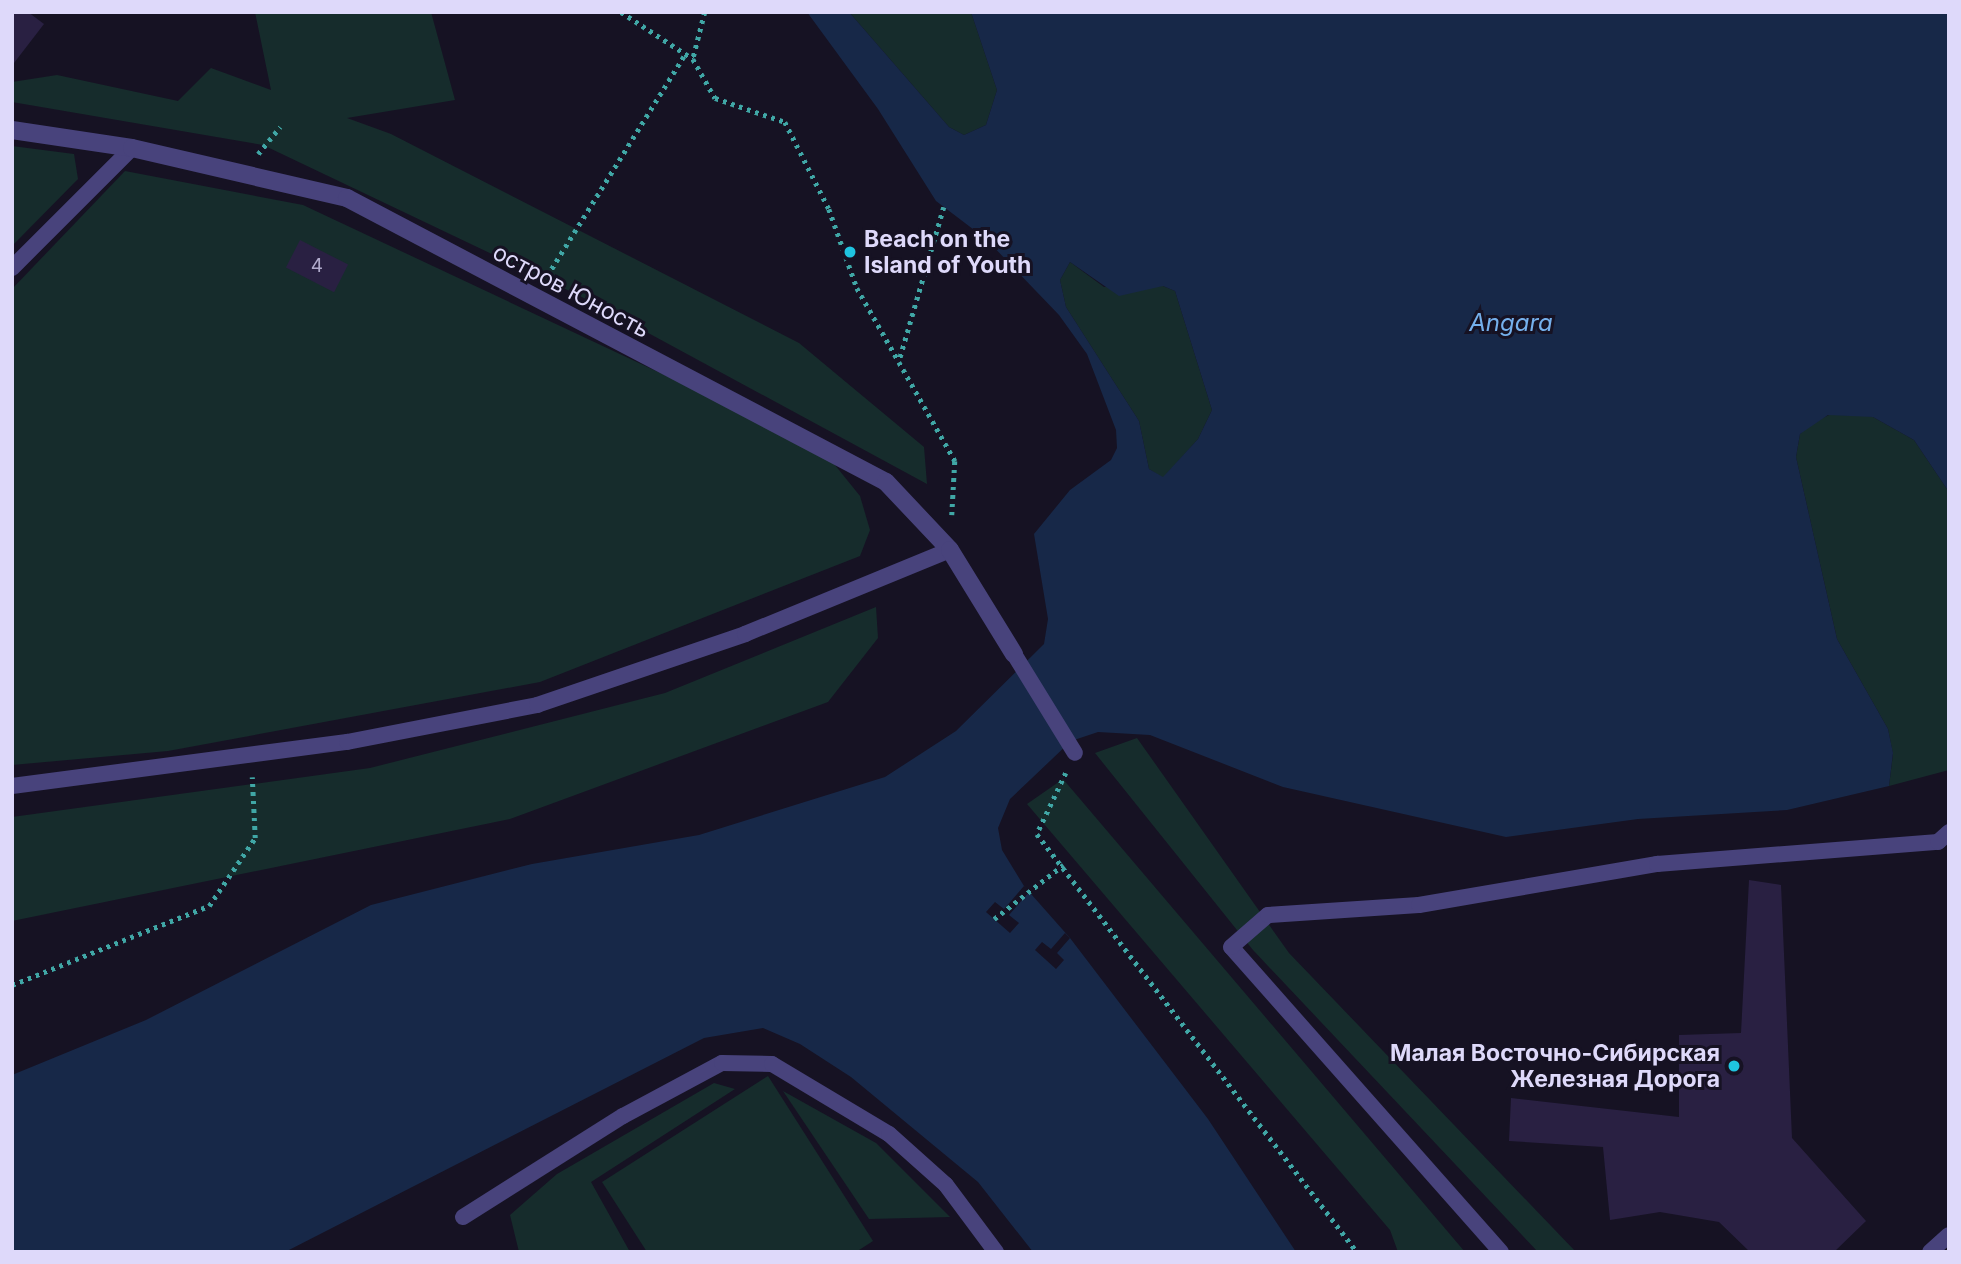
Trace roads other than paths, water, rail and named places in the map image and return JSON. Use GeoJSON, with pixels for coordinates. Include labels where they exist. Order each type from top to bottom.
{"type":"FeatureCollection","features":[{"type":"Feature","properties":{"kind":"street","name":"остров Юность"},"geometry":{"type":"LineString","coordinates":[[12,130],[132,148],[347,198],[886,482],[950,551],[1014,654]]}},
{"type":"Feature","properties":{"kind":"lane"},"geometry":{"type":"LineString","coordinates":[[12,268],[132,148]]}},
{"type":"Feature","properties":{"kind":"lane"},"geometry":{"type":"LineString","coordinates":[[12,786],[347,741],[537,705],[745,634],[950,551]]}},
{"type":"Feature","properties":{"kind":"lane"},"geometry":{"type":"LineString","coordinates":[[1014,654],[1075,753]]}},
{"type":"Feature","properties":{"kind":"lane"},"geometry":{"type":"LineString","coordinates":[[1501,1252],[1231,947],[1268,915],[1419,905],[1657,864],[1938,842],[1949,832]]}},
{"type":"Feature","properties":{"kind":"lane"},"geometry":{"type":"LineString","coordinates":[[463,1217],[623,1116],[722,1063],[772,1065],[889,1134],[946,1185],[996,1252]]}},
{"type":"Feature","properties":{"kind":"lane"},"geometry":{"type":"LineString","coordinates":[[1930,1252],[1949,1235]]}},
{"type":"Feature","properties":{"kind":"water","name":"Angara"},"geometry":{"type":"Polygon","coordinates":[[[807,12],[849,12],[949,127],[964,135],[986,125],[997,90],[971,12],[1949,12],[1949,492],[1914,440],[1873,417],[1828,415],[1800,434],[1796,457],[1837,639],[1888,729],[1893,753],[1889,786],[1787,810],[1638,819],[1506,837],[1283,787],[1150,735],[1098,732],[1071,741],[1010,799],[998,828],[1002,850],[1024,886],[1070,938],[1208,1119],[1296,1252],[1033,1252],[978,1182],[851,1077],[800,1044],[763,1028],[704,1038],[285,1252],[12,1252],[12,1075],[146,1020],[371,905],[532,864],[699,835],[885,777],[956,731],[1044,644],[1048,619],[1034,534],[1070,490],[1111,460],[1117,448],[1116,430],[1087,354],[1059,315],[986,239],[936,201],[878,109],[807,12]],[[1070,262],[1060,280],[1066,307],[1139,421],[1149,469],[1163,477],[1198,439],[1212,410],[1175,291],[1163,286],[1119,296],[1070,262]]]}},
{"type":"Feature","properties":{"kind":"place","name":"Beach on the Island of Youth"},"geometry":{"type":"Point","coordinates":[850,252]}},
{"type":"Feature","properties":{"kind":"place","name":"Малая Восточно-Сибирская Железная Дорога"},"geometry":{"type":"Point","coordinates":[1734,1066]}}]}
